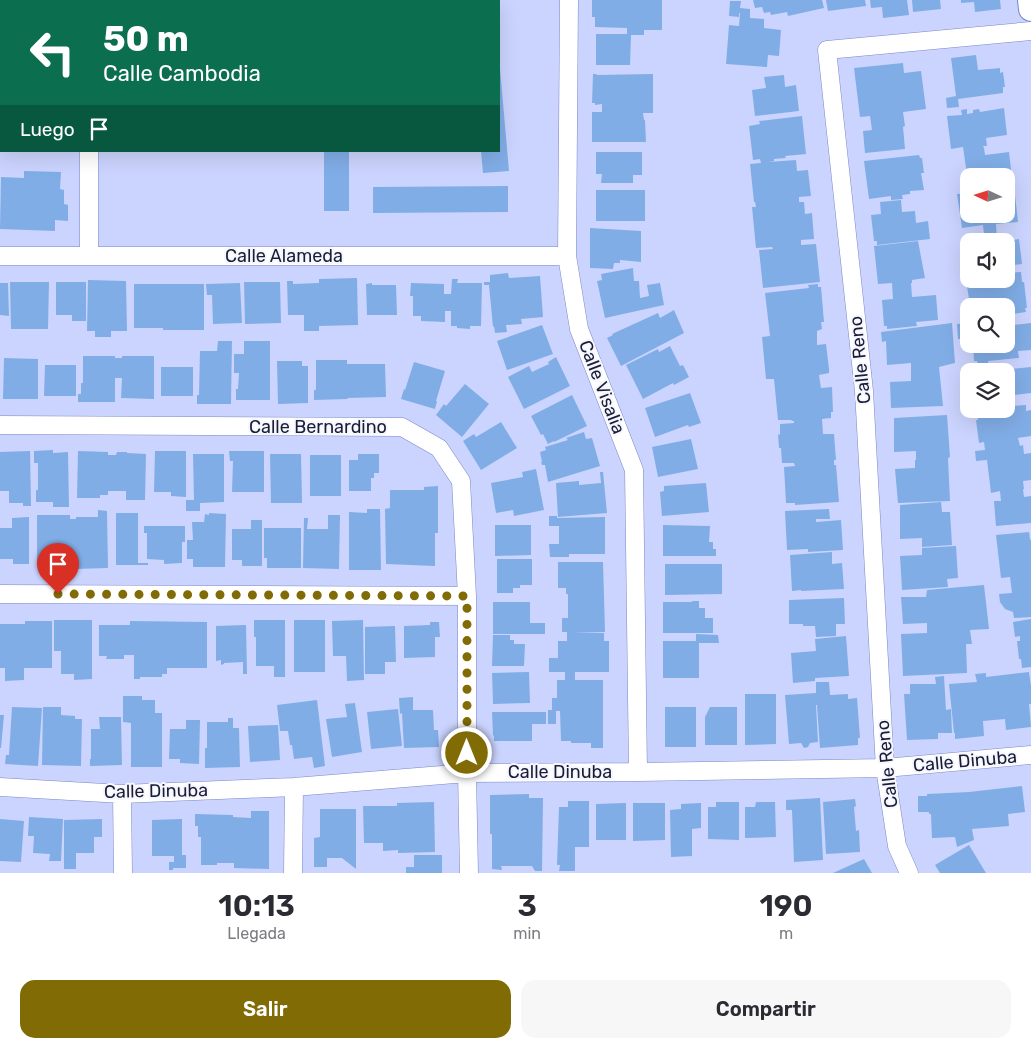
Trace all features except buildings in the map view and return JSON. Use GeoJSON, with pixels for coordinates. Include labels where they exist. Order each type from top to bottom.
{"type":"FeatureCollection","features":[{"type":"Feature","properties":{"kind":"main road"},"geometry":{"type":"LineString","coordinates":[[1030,0],[1031,9]]}},
{"type":"Feature","properties":{"kind":"street","name":"Calle Visalia"},"geometry":{"type":"LineString","coordinates":[[569,0],[567,256],[579,329],[634,470],[638,772]]}},
{"type":"Feature","properties":{"kind":"street","name":"Calle Reno"},"geometry":{"type":"LineString","coordinates":[[910,873],[898,846],[885,768],[864,390],[827,50],[1031,31]]}},
{"type":"Feature","properties":{"kind":"street"},"geometry":{"type":"LineString","coordinates":[[89,152],[89,255]]}},
{"type":"Feature","properties":{"kind":"street","name":"Calle Alameda"},"geometry":{"type":"LineString","coordinates":[[0,256],[567,256]]}},
{"type":"Feature","properties":{"kind":"street","name":"Calle Bernardino"},"geometry":{"type":"LineString","coordinates":[[0,426],[402,427],[439,448],[462,481],[467,596],[469,873]]}},
{"type":"Feature","properties":{"kind":"street"},"geometry":{"type":"LineString","coordinates":[[0,594],[467,596]]}},
{"type":"Feature","properties":{"kind":"street","name":"Calle Dinuba"},"geometry":{"type":"LineString","coordinates":[[0,787],[122,794],[294,788],[467,773],[885,768],[1031,755]]}},
{"type":"Feature","properties":{"kind":"street"},"geometry":{"type":"LineString","coordinates":[[293,873],[294,788]]}},
{"type":"Feature","properties":{"kind":"street"},"geometry":{"type":"LineString","coordinates":[[122,794],[123,873]]}},
{"type":"Feature","properties":{"kind":"route"},"geometry":{"type":"LineString","coordinates":[[58,594],[467,596],[467,753]]}}]}
